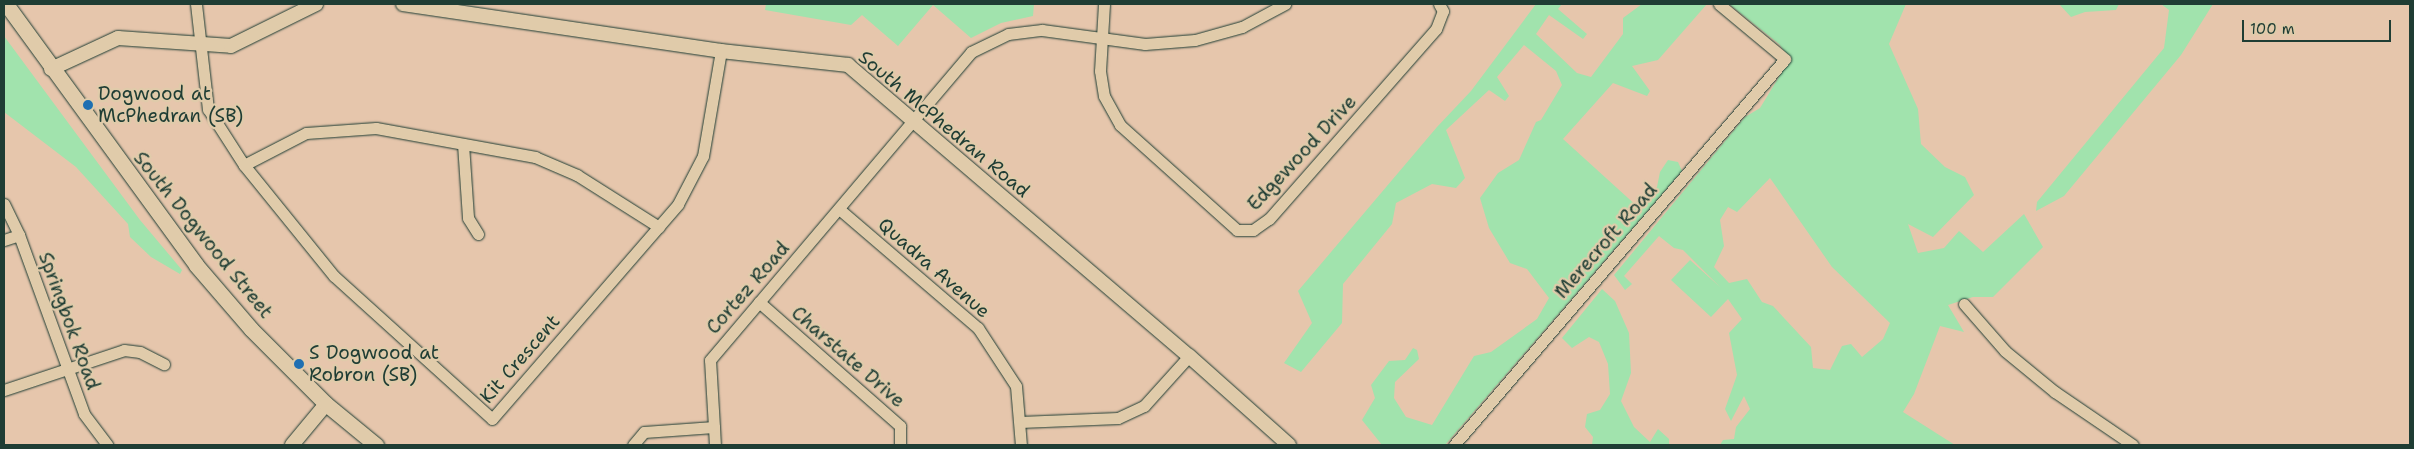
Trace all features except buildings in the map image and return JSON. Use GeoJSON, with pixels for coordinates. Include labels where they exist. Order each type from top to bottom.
{"type":"FeatureCollection","features":[{"type":"Feature","properties":{"kind":"main road","name":"South Dogwood Street"},"geometry":{"type":"LineString","coordinates":[[6,4],[196,265],[251,329],[326,404],[376,445]]}},
{"type":"Feature","properties":{"kind":"street","name":"Kit Crescent"},"geometry":{"type":"LineString","coordinates":[[196,4],[208,109],[244,166],[334,276],[492,419],[678,204],[703,156],[722,51]]}},
{"type":"Feature","properties":{"kind":"street"},"geometry":{"type":"LineString","coordinates":[[52,69],[118,38],[231,46],[316,4]]}},
{"type":"Feature","properties":{"kind":"street","name":"South McPhedran Road"},"geometry":{"type":"LineString","coordinates":[[403,4],[722,51],[848,65],[1189,356],[1288,445]]}},
{"type":"Feature","properties":{"kind":"street","name":"Edgewood Drive"},"geometry":{"type":"LineString","coordinates":[[1104,4],[1100,72],[1104,96],[1120,125],[1237,230],[1253,230],[1269,219],[1436,29],[1443,11],[1439,4]]}},
{"type":"Feature","properties":{"kind":"street","name":"Cortez Road"},"geometry":{"type":"LineString","coordinates":[[714,427],[710,360],[914,122],[971,52],[1008,34],[1042,30],[1145,44],[1195,40],[1242,27],[1284,4]]}},
{"type":"Feature","properties":{"kind":"street","name":"Merecroft Road"},"geometry":{"type":"LineString","coordinates":[[1454,445],[1786,59],[1719,4]]}},
{"type":"Feature","properties":{"kind":"street"},"geometry":{"type":"LineString","coordinates":[[244,166],[306,133],[376,128],[535,157],[577,175],[658,227]]}},
{"type":"Feature","properties":{"kind":"street"},"geometry":{"type":"LineString","coordinates":[[463,144],[468,218],[478,234]]}},
{"type":"Feature","properties":{"kind":"street","name":"Springbok Road"},"geometry":{"type":"LineString","coordinates":[[4,204],[19,235],[84,414],[107,445]]}},
{"type":"Feature","properties":{"kind":"street","name":"Quadra Avenue"},"geometry":{"type":"LineString","coordinates":[[839,209],[978,328],[1016,386],[1021,445]]}},
{"type":"Feature","properties":{"kind":"street"},"geometry":{"type":"LineString","coordinates":[[4,240],[19,235]]}},
{"type":"Feature","properties":{"kind":"street","name":"Charstate Drive"},"geometry":{"type":"LineString","coordinates":[[760,302],[900,426],[900,445]]}},
{"type":"Feature","properties":{"kind":"street"},"geometry":{"type":"LineString","coordinates":[[1964,304],[2005,351],[2070,405],[2133,445]]}},
{"type":"Feature","properties":{"kind":"street"},"geometry":{"type":"LineString","coordinates":[[4,390],[67,366],[124,350],[140,352],[164,364]]}},
{"type":"Feature","properties":{"kind":"street"},"geometry":{"type":"LineString","coordinates":[[1020,422],[1118,418],[1144,406],[1189,356]]}},
{"type":"Feature","properties":{"kind":"street"},"geometry":{"type":"LineString","coordinates":[[292,445],[326,404]]}},
{"type":"Feature","properties":{"kind":"street"},"geometry":{"type":"LineString","coordinates":[[632,445],[644,432],[714,427],[715,445]]}},
{"type":"Feature","properties":{"kind":"green space"},"geometry":{"type":"Polygon","coordinates":[[[766,4],[1034,4],[1033,16],[1001,23],[971,38],[933,5],[898,46],[862,15],[851,25],[765,10],[766,4]]]}},
{"type":"Feature","properties":{"kind":"green space"},"geometry":{"type":"Polygon","coordinates":[[[1536,4],[1562,4],[1558,9],[1587,34],[1583,39],[1549,15],[1536,34],[1577,73],[1591,77],[1623,34],[1623,18],[1642,4],[1707,4],[1658,60],[1632,66],[1650,91],[1647,96],[1613,83],[1563,139],[1639,208],[1657,187],[1660,172],[1668,160],[1678,162],[1682,171],[1445,445],[1382,445],[1362,420],[1375,398],[1371,385],[1389,361],[1405,360],[1413,348],[1417,350],[1419,359],[1395,382],[1394,398],[1406,417],[1432,425],[1474,356],[1491,352],[1537,319],[1549,298],[1527,269],[1510,263],[1489,228],[1480,198],[1498,173],[1519,160],[1536,122],[1541,120],[1562,85],[1556,71],[1524,45],[1497,77],[1509,96],[1505,101],[1489,90],[1446,130],[1465,178],[1456,188],[1432,184],[1396,203],[1392,224],[1343,284],[1342,323],[1301,372],[1284,363],[1312,323],[1298,291],[1437,127],[1471,91],[1536,4]]]}},
{"type":"Feature","properties":{"kind":"green space"},"geometry":{"type":"Polygon","coordinates":[[[1729,4],[1906,4],[1889,44],[1918,109],[1921,144],[1945,167],[1965,177],[1974,195],[1933,237],[1908,224],[1918,253],[1944,248],[1959,231],[1983,252],[2024,214],[2043,247],[1993,297],[1973,297],[1948,305],[1964,332],[1940,326],[1914,394],[1903,412],[1955,445],[1720,445],[1723,440],[1734,439],[1736,427],[1750,409],[1744,396],[1731,421],[1725,409],[1737,375],[1729,333],[1742,319],[1728,299],[1711,317],[1671,280],[1690,260],[1720,287],[1683,250],[1674,248],[1659,236],[1624,276],[1632,284],[1625,290],[1614,275],[1745,117],[1760,108],[1790,59],[1779,44],[1729,4]],[[1770,178],[1737,212],[1728,207],[1720,220],[1724,246],[1714,267],[1729,283],[1747,279],[1762,302],[1773,306],[1811,347],[1813,368],[1830,370],[1842,346],[1851,344],[1862,357],[1883,339],[1890,323],[1832,267],[1770,178]]]}},
{"type":"Feature","properties":{"kind":"green space"},"geometry":{"type":"Polygon","coordinates":[[[2059,4],[2119,4],[2116,10],[2085,12],[2071,17],[2059,4]]]}},
{"type":"Feature","properties":{"kind":"green space"},"geometry":{"type":"Polygon","coordinates":[[[2161,4],[2213,4],[2181,55],[2064,196],[2036,211],[2037,202],[2164,48],[2169,10],[2161,4]]]}},
{"type":"Feature","properties":{"kind":"green space"},"geometry":{"type":"Polygon","coordinates":[[[4,36],[140,220],[182,270],[180,274],[151,257],[130,237],[128,224],[76,167],[4,112],[4,36]]]}},
{"type":"Feature","properties":{"kind":"green space"},"geometry":{"type":"Polygon","coordinates":[[[1602,289],[1615,301],[1629,333],[1631,373],[1621,401],[1634,427],[1650,442],[1658,429],[1669,439],[1669,445],[1592,445],[1593,437],[1585,427],[1587,414],[1600,410],[1610,394],[1608,364],[1599,342],[1589,337],[1572,348],[1562,338],[1602,289]]]}},
{"type":"Feature","properties":{"kind":"place","name":"Dogwood at McPhedran (SB)"},"geometry":{"type":"Point","coordinates":[88,105]}},
{"type":"Feature","properties":{"kind":"place","name":"S Dogwood at Robron (SB)"},"geometry":{"type":"Point","coordinates":[299,364]}}]}
